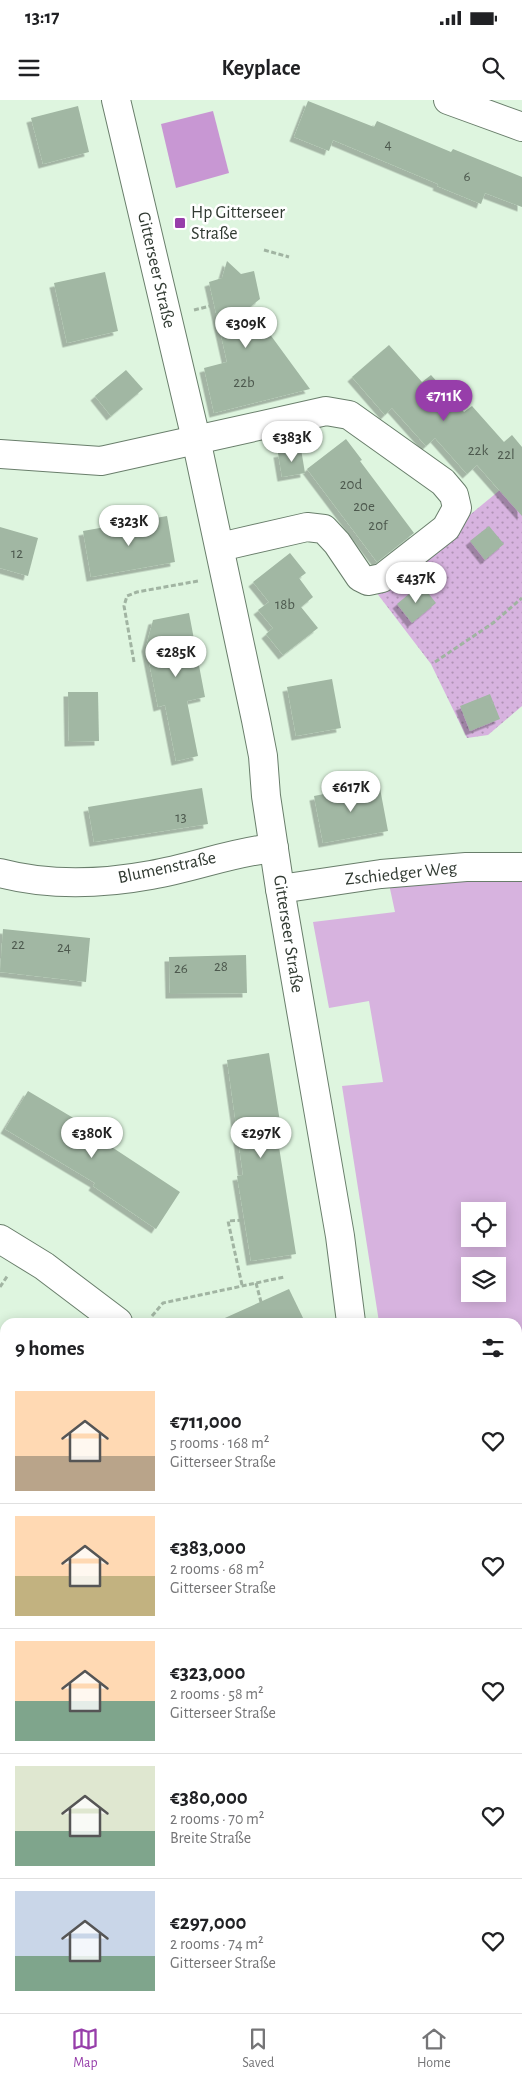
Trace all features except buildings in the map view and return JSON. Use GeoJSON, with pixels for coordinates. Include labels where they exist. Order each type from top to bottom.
{"type":"FeatureCollection","features":[{"type":"Feature","properties":{"kind":"street","name":"Gitterseer Straße"},"geometry":{"type":"LineString","coordinates":[[116,100],[196,439],[261,747],[280,889],[340,1236],[350,1318]]}},
{"type":"Feature","properties":{"kind":"street"},"geometry":{"type":"LineString","coordinates":[[448,100],[522,127]]}},
{"type":"Feature","properties":{"kind":"street"},"geometry":{"type":"LineString","coordinates":[[0,454],[101,461],[326,411],[349,415],[443,482],[454,495],[457,508],[446,528],[382,578],[368,581],[360,578],[337,543],[324,529],[306,527],[220,547]]}},
{"type":"Feature","properties":{"kind":"street","name":"Blumenstraße"},"geometry":{"type":"LineString","coordinates":[[0,873],[23,879],[88,882],[152,875],[245,851],[274,848]]}},
{"type":"Feature","properties":{"kind":"street","name":"Zschiedger Weg"},"geometry":{"type":"LineString","coordinates":[[280,889],[381,874],[466,867],[522,867]]}},
{"type":"Feature","properties":{"kind":"street"},"geometry":{"type":"LineString","coordinates":[[0,1239],[44,1266],[113,1318]]}},
{"type":"Feature","properties":{"kind":"path"},"geometry":{"type":"LineString","coordinates":[[264,250],[289,257]]}},
{"type":"Feature","properties":{"kind":"path"},"geometry":{"type":"LineString","coordinates":[[191,311],[210,306]]}},
{"type":"Feature","properties":{"kind":"path"},"geometry":{"type":"LineString","coordinates":[[134,662],[124,606],[127,596],[137,592],[200,581]]}},
{"type":"Feature","properties":{"kind":"path"},"geometry":{"type":"LineString","coordinates":[[435,662],[493,623],[522,598]]}},
{"type":"Feature","properties":{"kind":"path"},"geometry":{"type":"LineString","coordinates":[[242,1285],[228,1221],[244,1220]]}},
{"type":"Feature","properties":{"kind":"path"},"geometry":{"type":"LineString","coordinates":[[152,1316],[162,1303],[284,1277]]}},
{"type":"Feature","properties":{"kind":"path"},"geometry":{"type":"LineString","coordinates":[[256,1283],[261,1302]]}},
{"type":"Feature","properties":{"kind":"shaded area"},"geometry":{"type":"Polygon","coordinates":[[[213,111],[229,173],[176,188],[161,124],[213,111]]]}},
{"type":"Feature","properties":{"kind":"shaded area"},"geometry":{"type":"Polygon","coordinates":[[[522,472],[522,706],[488,735],[467,738],[431,664],[376,592],[522,472]]]}},
{"type":"Feature","properties":{"kind":"shaded area"},"geometry":{"type":"Polygon","coordinates":[[[522,879],[522,1318],[378,1318],[342,1086],[383,1082],[369,1001],[329,1008],[313,922],[395,912],[389,884],[423,880],[522,879]]]}},
{"type":"Feature","properties":{"kind":"place","name":"Hp Gitterseer Straße"},"geometry":{"type":"Point","coordinates":[180,223]}}]}
